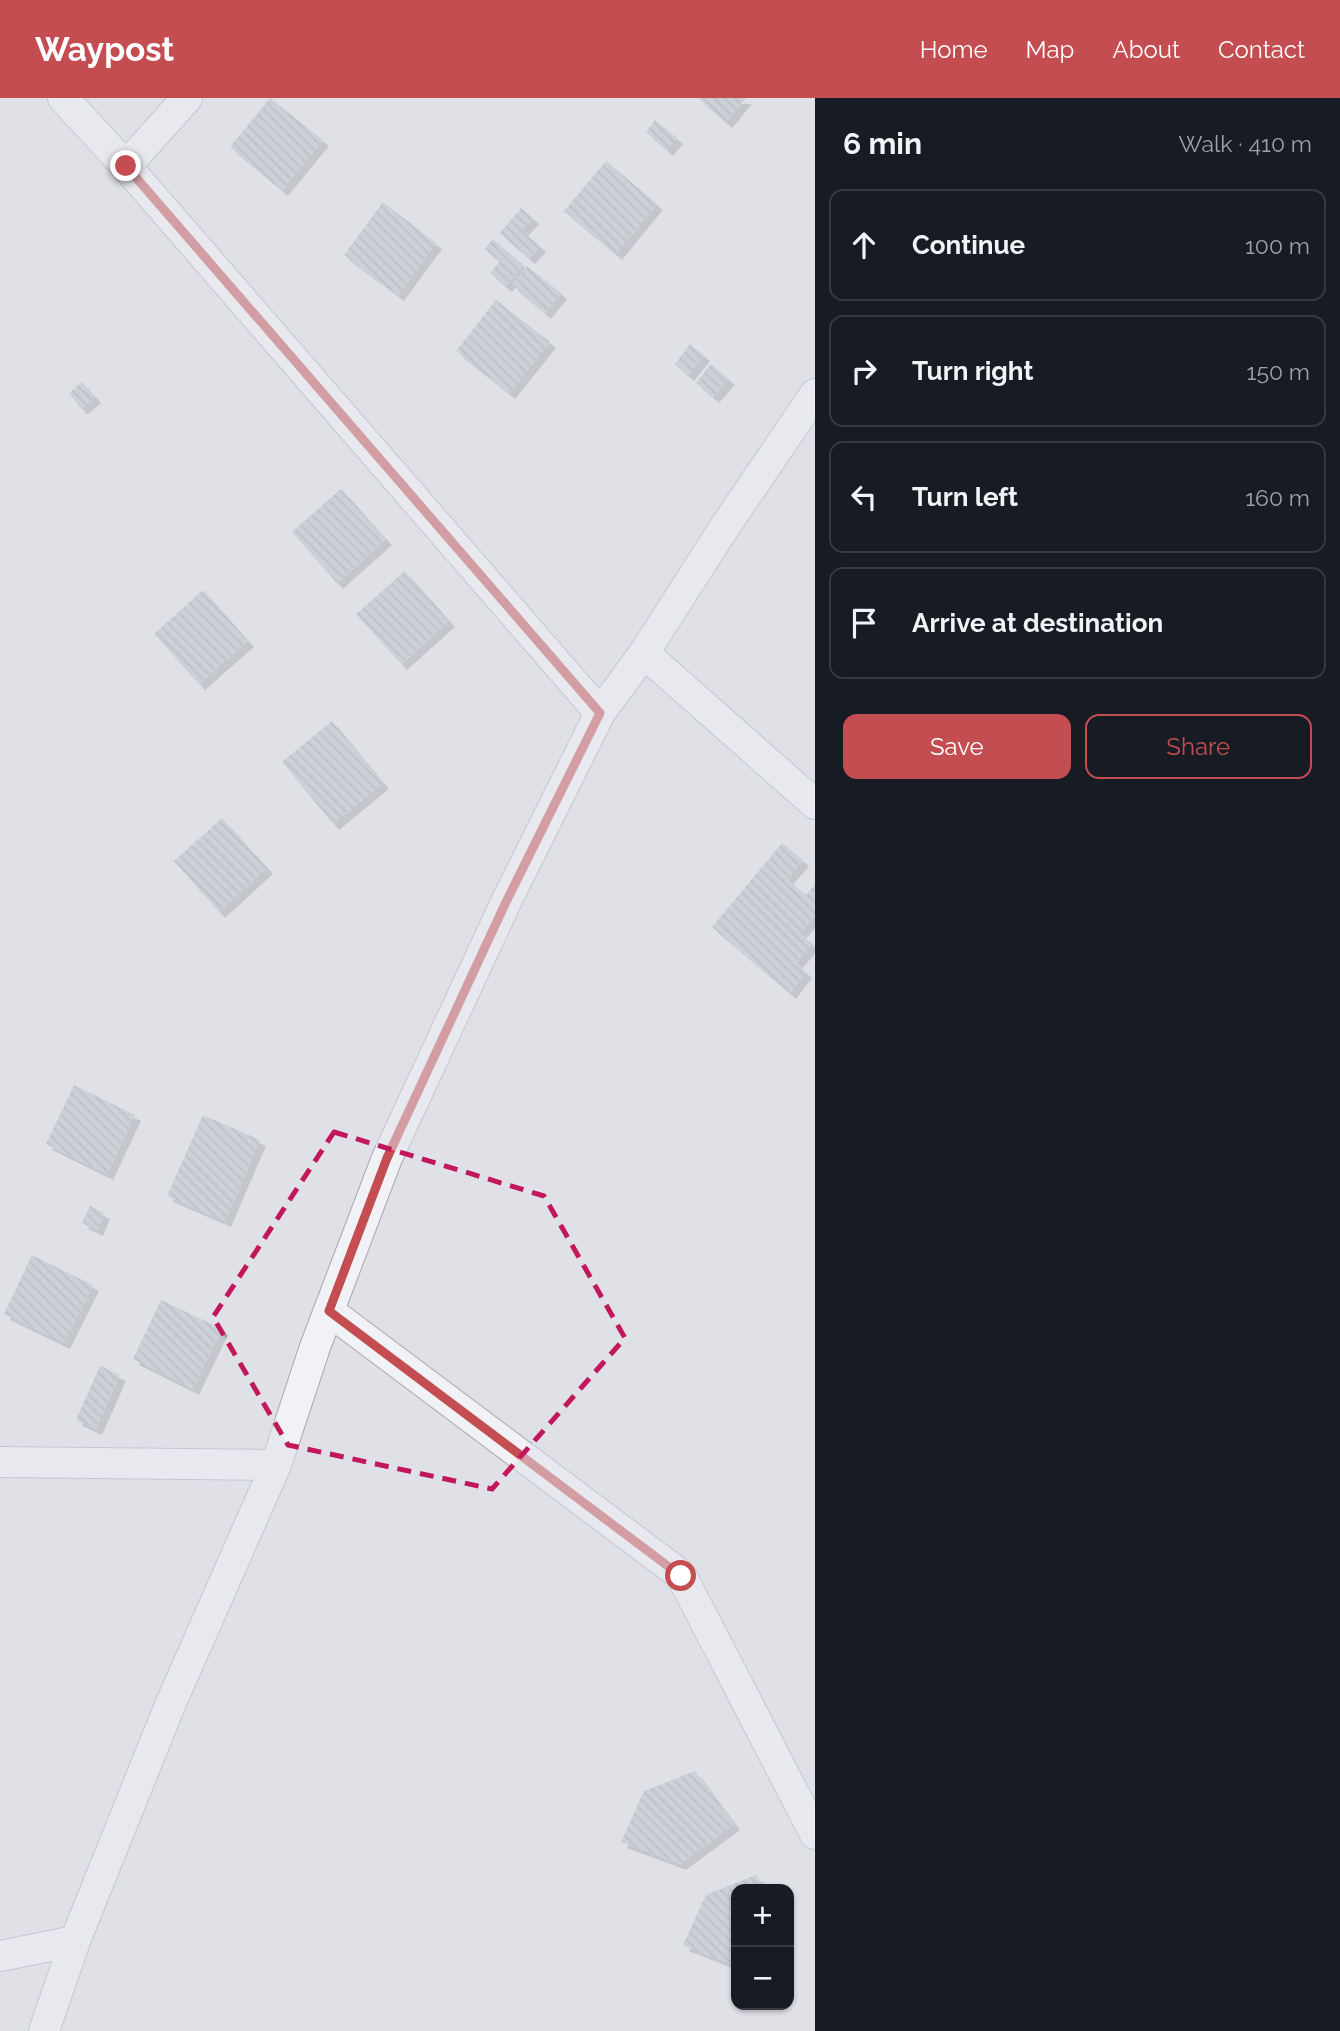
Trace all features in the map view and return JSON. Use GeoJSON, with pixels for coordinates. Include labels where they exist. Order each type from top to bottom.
{"type":"FeatureCollection","features":[{"type":"Feature","properties":{"kind":"street"},"geometry":{"type":"LineString","coordinates":[[63,98],[126,166],[600,713]]}},
{"type":"Feature","properties":{"kind":"street"},"geometry":{"type":"LineString","coordinates":[[126,166],[187,98]]}},
{"type":"Feature","properties":{"kind":"street"},"geometry":{"type":"LineString","coordinates":[[44,2031],[75,1941],[170,1704],[275,1465],[387,1158],[506,902],[600,713],[644,653],[724,528],[815,394]]}},
{"type":"Feature","properties":{"kind":"street"},"geometry":{"type":"LineString","coordinates":[[644,653],[815,804]]}},
{"type":"Feature","properties":{"kind":"street"},"geometry":{"type":"LineString","coordinates":[[329,1311],[681,1576],[815,1833]]}},
{"type":"Feature","properties":{"kind":"street"},"geometry":{"type":"LineString","coordinates":[[0,1462],[275,1465]]}},
{"type":"Feature","properties":{"kind":"street"},"geometry":{"type":"LineString","coordinates":[[0,1956],[75,1941]]}},
{"type":"Feature","properties":{"kind":"highlighted area"},"geometry":{"type":"Polygon","coordinates":[[[334,1132],[544,1196],[625,1338],[492,1489],[288,1445],[213,1317],[334,1132]]]}},
{"type":"Feature","properties":{"kind":"building"},"geometry":{"type":"Polygon","coordinates":[[[270,98],[323,140],[282,190],[230,147],[270,98]]]}},
{"type":"Feature","properties":{"kind":"building"},"geometry":{"type":"Polygon","coordinates":[[[698,98],[746,98],[726,122],[698,98]]]}},
{"type":"Feature","properties":{"kind":"building"},"geometry":{"type":"Polygon","coordinates":[[[655,120],[677,138],[667,150],[646,132],[655,120]]]}},
{"type":"Feature","properties":{"kind":"building"},"geometry":{"type":"Polygon","coordinates":[[[606,161],[657,204],[616,254],[564,211],[606,161]]]}},
{"type":"Feature","properties":{"kind":"building"},"geometry":{"type":"Polygon","coordinates":[[[383,202],[436,243],[398,295],[344,255],[383,202]]]}},
{"type":"Feature","properties":{"kind":"building"},"geometry":{"type":"Polygon","coordinates":[[[521,208],[533,218],[522,230],[540,246],[529,258],[500,233],[521,208]]]}},
{"type":"Feature","properties":{"kind":"building"},"geometry":{"type":"Polygon","coordinates":[[[493,239],[523,265],[506,286],[490,273],[500,261],[485,249],[493,239]]]}},
{"type":"Feature","properties":{"kind":"building"},"geometry":{"type":"Polygon","coordinates":[[[527,266],[561,293],[545,313],[512,285],[527,266]]]}},
{"type":"Feature","properties":{"kind":"building"},"geometry":{"type":"Polygon","coordinates":[[[496,300],[550,342],[509,393],[456,351],[496,300]]]}},
{"type":"Feature","properties":{"kind":"building"},"geometry":{"type":"Polygon","coordinates":[[[690,344],[704,355],[688,375],[675,364],[690,344]]]}},
{"type":"Feature","properties":{"kind":"building"},"geometry":{"type":"Polygon","coordinates":[[[711,364],[729,379],[713,397],[696,383],[711,364]]]}},
{"type":"Feature","properties":{"kind":"building"},"geometry":{"type":"Polygon","coordinates":[[[82,382],[95,397],[81,409],[69,393],[82,382]]]}},
{"type":"Feature","properties":{"kind":"building"},"geometry":{"type":"Polygon","coordinates":[[[341,489],[386,539],[337,583],[292,532],[341,489]]]}},
{"type":"Feature","properties":{"kind":"building"},"geometry":{"type":"Polygon","coordinates":[[[405,571],[449,621],[401,664],[356,614],[405,571]]]}},
{"type":"Feature","properties":{"kind":"building"},"geometry":{"type":"Polygon","coordinates":[[[203,590],[248,641],[199,684],[154,634],[203,590]]]}},
{"type":"Feature","properties":{"kind":"building"},"geometry":{"type":"Polygon","coordinates":[[[332,721],[383,783],[333,824],[282,762],[332,721]]]}},
{"type":"Feature","properties":{"kind":"building"},"geometry":{"type":"Polygon","coordinates":[[[222,818],[267,868],[219,912],[174,861],[222,818]]]}},
{"type":"Feature","properties":{"kind":"building"},"geometry":{"type":"Polygon","coordinates":[[[782,843],[803,860],[787,879],[806,895],[815,885],[815,915],[800,933],[812,944],[796,963],[806,972],[790,993],[712,927],[782,843]]]}},
{"type":"Feature","properties":{"kind":"building"},"geometry":{"type":"Polygon","coordinates":[[[74,1085],[135,1115],[107,1174],[46,1144],[74,1085]]]}},
{"type":"Feature","properties":{"kind":"building"},"geometry":{"type":"Polygon","coordinates":[[[203,1115],[260,1140],[225,1221],[167,1196],[203,1115]]]}},
{"type":"Feature","properties":{"kind":"building"},"geometry":{"type":"Polygon","coordinates":[[[90,1206],[104,1213],[97,1230],[82,1223],[90,1206]]]}},
{"type":"Feature","properties":{"kind":"building"},"geometry":{"type":"Polygon","coordinates":[[[32,1255],[93,1285],[64,1343],[4,1314],[32,1255]]]}},
{"type":"Feature","properties":{"kind":"building"},"geometry":{"type":"Polygon","coordinates":[[[161,1300],[222,1329],[193,1389],[133,1359],[161,1300]]]}},
{"type":"Feature","properties":{"kind":"building"},"geometry":{"type":"Polygon","coordinates":[[[100,1366],[120,1375],[96,1429],[76,1420],[100,1366]]]}},
{"type":"Feature","properties":{"kind":"building"},"geometry":{"type":"Polygon","coordinates":[[[695,1771],[734,1824],[680,1864],[621,1842],[644,1791],[695,1771]]]}},
{"type":"Feature","properties":{"kind":"building"},"geometry":{"type":"Polygon","coordinates":[[[756,1875],[762,1884],[734,1884],[756,1875]]]}},
{"type":"Feature","properties":{"kind":"building"},"geometry":{"type":"Polygon","coordinates":[[[731,1885],[731,1964],[683,1945],[706,1895],[731,1885]]]}},
{"type":"Feature","properties":{"kind":"route"},"geometry":{"type":"LineString","coordinates":[[126,166],[600,713],[506,902],[387,1158],[329,1311],[681,1576]]}}]}
